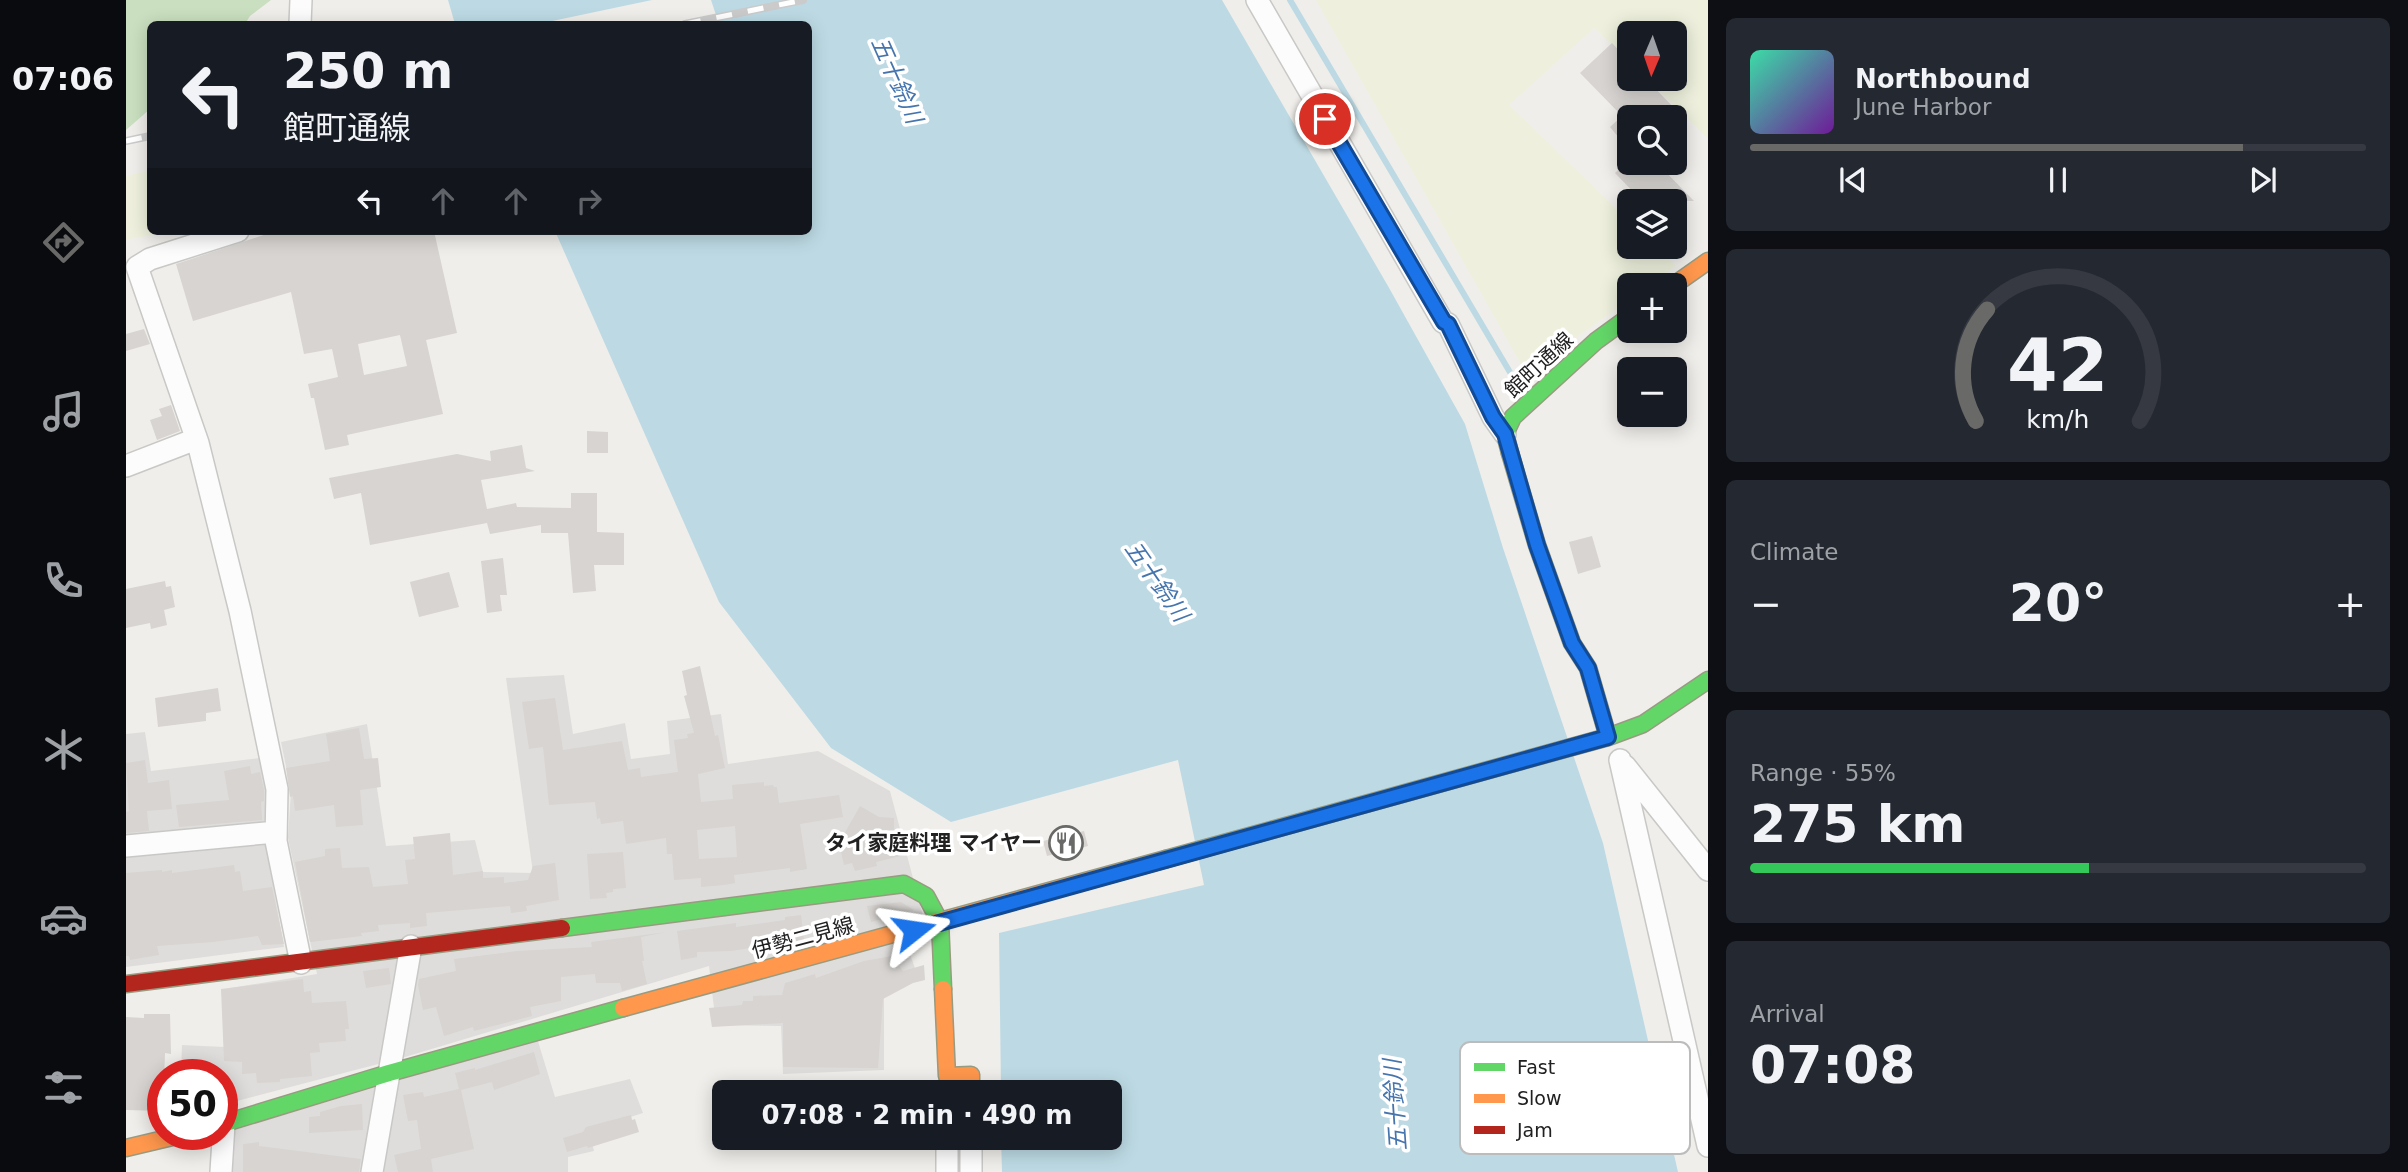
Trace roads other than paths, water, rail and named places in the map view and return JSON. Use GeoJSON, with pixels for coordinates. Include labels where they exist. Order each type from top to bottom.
{"type":"FeatureCollection","features":[{"type":"Feature","properties":{"kind":"main road"},"geometry":{"type":"LineString","coordinates":[[1687,276],[1708,261]]}},
{"type":"Feature","properties":{"kind":"main road","name":"館町通線"},"geometry":{"type":"LineString","coordinates":[[1505,434],[1513,417],[1596,341],[1617,326]]}},
{"type":"Feature","properties":{"kind":"main road"},"geometry":{"type":"LineString","coordinates":[[1505,434],[1537,545],[1572,643],[1588,668],[1608,737]]}},
{"type":"Feature","properties":{"kind":"main road","name":"伊勢二見線"},"geometry":{"type":"LineString","coordinates":[[238,1119],[389,1073],[1608,737],[1643,723],[1708,680]]}},
{"type":"Feature","properties":{"kind":"main road"},"geometry":{"type":"LineString","coordinates":[[126,984],[904,884],[926,896],[940,922],[947,1080]]}},
{"type":"Feature","properties":{"kind":"main road"},"geometry":{"type":"LineString","coordinates":[[958,1080],[971,1075],[971,1080]]}},
{"type":"Feature","properties":{"kind":"main road"},"geometry":{"type":"LineString","coordinates":[[126,1148],[147,1143]]}},
{"type":"Feature","properties":{"kind":"street"},"geometry":{"type":"LineString","coordinates":[[300,21],[301,0]]}},
{"type":"Feature","properties":{"kind":"street"},"geometry":{"type":"LineString","coordinates":[[1257,0],[1444,322],[1448,324],[1493,417],[1505,434]]}},
{"type":"Feature","properties":{"kind":"street"},"geometry":{"type":"LineString","coordinates":[[226,235],[150,260],[137,267],[196,439],[240,611],[276,789],[276,832],[301,963]]}},
{"type":"Feature","properties":{"kind":"street"},"geometry":{"type":"LineString","coordinates":[[126,466],[196,439]]}},
{"type":"Feature","properties":{"kind":"street"},"geometry":{"type":"LineString","coordinates":[[1608,737],[1620,760],[1708,870]]}},
{"type":"Feature","properties":{"kind":"street"},"geometry":{"type":"LineString","coordinates":[[1620,760],[1684,1042]]}},
{"type":"Feature","properties":{"kind":"street"},"geometry":{"type":"LineString","coordinates":[[126,846],[276,832]]}},
{"type":"Feature","properties":{"kind":"street"},"geometry":{"type":"LineString","coordinates":[[372,1172],[411,946]]}},
{"type":"Feature","properties":{"kind":"street"},"geometry":{"type":"LineString","coordinates":[[1690,1067],[1708,1146]]}},
{"type":"Feature","properties":{"kind":"street"},"geometry":{"type":"LineString","coordinates":[[221,1172],[222,1150]]}},
{"type":"Feature","properties":{"kind":"street"},"geometry":{"type":"LineString","coordinates":[[947,1150],[947,1172]]}},
{"type":"Feature","properties":{"kind":"street"},"geometry":{"type":"LineString","coordinates":[[971,1150],[971,1172]]}},
{"type":"Feature","properties":{"kind":"water"},"geometry":{"type":"Polygon","coordinates":[[[448,0],[652,0],[552,21],[454,21],[448,0]]]}},
{"type":"Feature","properties":{"kind":"water","name":"五十鈴川"},"geometry":{"type":"Polygon","coordinates":[[[711,0],[1222,0],[1465,424],[1503,548],[1603,843],[1648,1042],[1460,1042],[1460,1154],[1674,1154],[1678,1172],[1002,1172],[1001,1150],[1122,1150],[1122,1080],[1001,1080],[999,933],[1204,885],[1178,760],[951,822],[831,748],[719,602],[557,235],[812,235],[812,21],[718,21],[711,0]]]}},
{"type":"Feature","properties":{"kind":"waterway"},"geometry":{"type":"LineString","coordinates":[[1290,0],[1514,379]]}},
{"type":"Feature","properties":{"kind":"railway"},"geometry":{"type":"LineString","coordinates":[[700,21],[803,0]]}},
{"type":"Feature","properties":{"kind":"railway"},"geometry":{"type":"LineString","coordinates":[[126,141],[147,137]]}},
{"type":"Feature","properties":{"kind":"place","name":"タイ家庭料理 マイヤー"},"geometry":{"type":"Point","coordinates":[1066,843]}}]}
